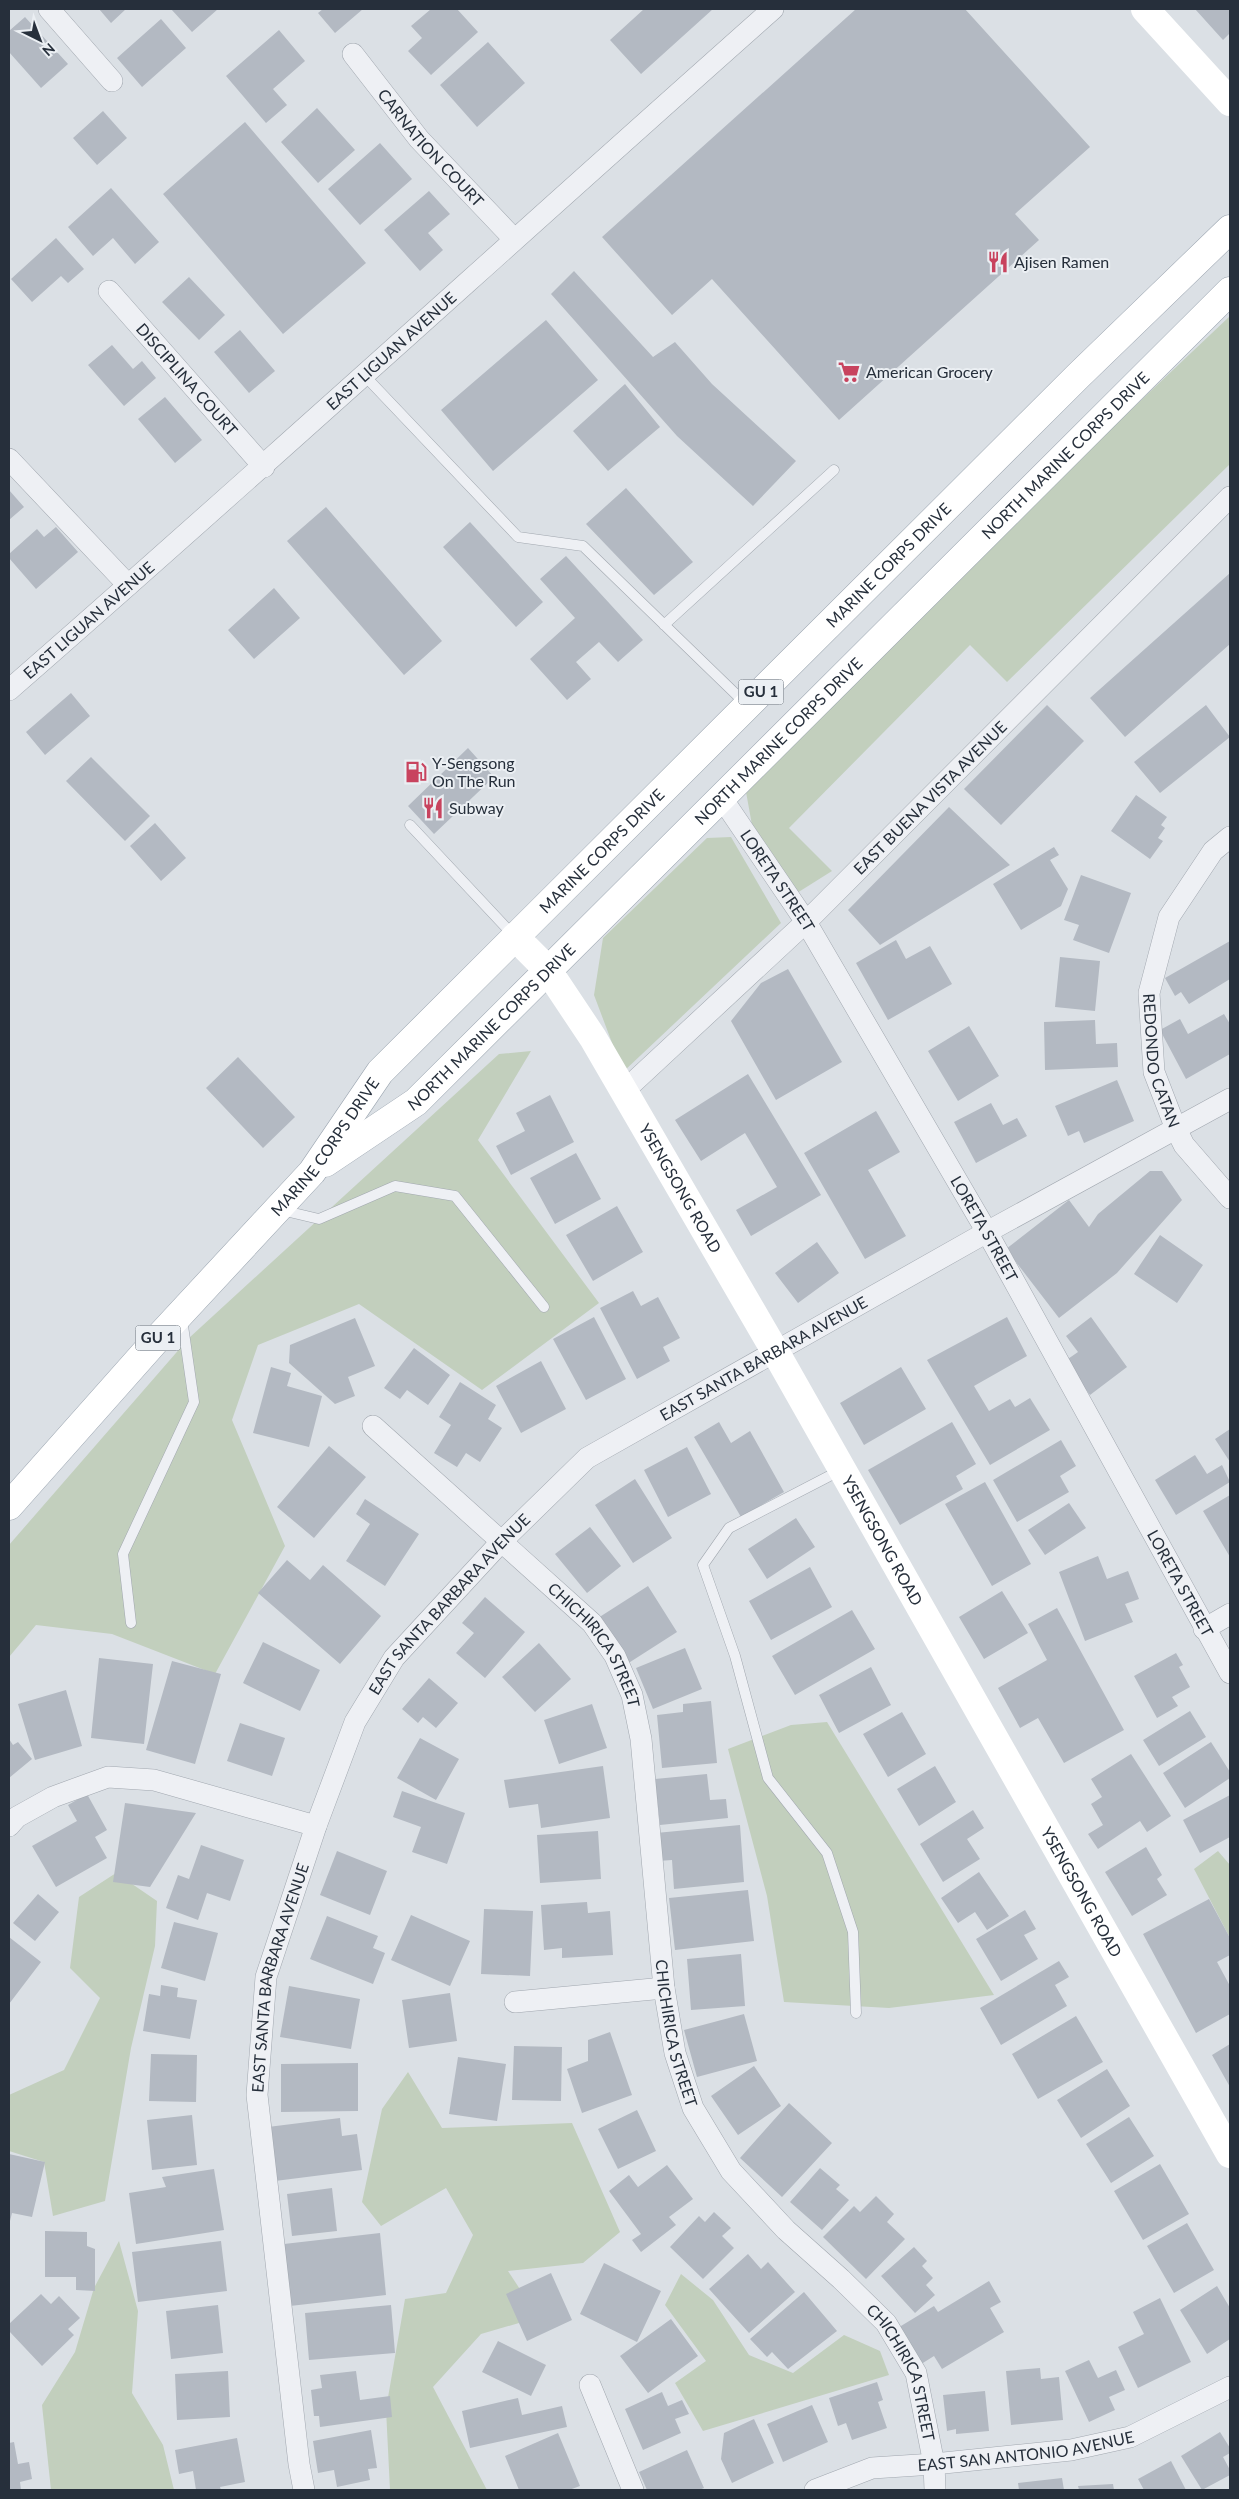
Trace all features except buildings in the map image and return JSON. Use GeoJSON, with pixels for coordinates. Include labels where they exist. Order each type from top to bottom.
{"type":"FeatureCollection","features":[{"type":"Feature","properties":{"kind":"main road"},"geometry":{"type":"LineString","coordinates":[[1145,9],[1230,102]]}},
{"type":"Feature","properties":{"kind":"main road","name":"MARINE CORPS DRIVE"},"geometry":{"type":"LineString","coordinates":[[9,1506],[181,1313],[312,1172],[380,1072],[1085,370],[1230,229]]}},
{"type":"Feature","properties":{"kind":"main road","name":"NORTH MARINE CORPS DRIVE"},"geometry":{"type":"LineString","coordinates":[[312,1172],[416,1102],[547,969],[1230,292]]}},
{"type":"Feature","properties":{"kind":"main road","name":"YSENGSONG ROAD"},"geometry":{"type":"LineString","coordinates":[[515,937],[547,969],[593,1038],[842,1469],[1230,2154]]}},
{"type":"Feature","properties":{"kind":"street"},"geometry":{"type":"LineString","coordinates":[[49,9],[112,81]]}},
{"type":"Feature","properties":{"kind":"street","name":"EAST LIGUAN AVENUE"},"geometry":{"type":"LineString","coordinates":[[9,690],[264,467],[514,239],[772,9]]}},
{"type":"Feature","properties":{"kind":"street","name":"CARNATION COURT"},"geometry":{"type":"LineString","coordinates":[[353,54],[419,139],[514,239]]}},
{"type":"Feature","properties":{"kind":"street","name":"DISCIPLINA COURT"},"geometry":{"type":"LineString","coordinates":[[109,291],[264,467]]}},
{"type":"Feature","properties":{"kind":"street"},"geometry":{"type":"LineString","coordinates":[[9,459],[128,586]]}},
{"type":"Feature","properties":{"kind":"street","name":"EAST BUENA VISTA AVENUE"},"geometry":{"type":"LineString","coordinates":[[624,1092],[806,922],[1230,497]]}},
{"type":"Feature","properties":{"kind":"street","name":"LORETA STREET"},"geometry":{"type":"LineString","coordinates":[[721,797],[806,922],[987,1232],[1204,1629],[1230,1673]]}},
{"type":"Feature","properties":{"kind":"street","name":"REDONDO CATAN"},"geometry":{"type":"LineString","coordinates":[[1230,837],[1213,851],[1169,917],[1149,993],[1154,1072],[1176,1129],[1184,1144],[1230,1198]]}},
{"type":"Feature","properties":{"kind":"street","name":"EAST SANTA BARBARA AVENUE"},"geometry":{"type":"LineString","coordinates":[[304,2490],[257,2095],[266,1977],[316,1826],[354,1722],[394,1658],[501,1542],[587,1458],[987,1232],[1230,1099]]}},
{"type":"Feature","properties":{"kind":"street","name":"CHICHIRICA STREET"},"geometry":{"type":"LineString","coordinates":[[373,1426],[592,1622],[615,1656],[632,1695],[641,1739],[664,1988],[675,2053],[693,2108],[731,2171],[786,2230],[841,2279],[886,2323],[916,2373],[934,2464],[936,2490]]}},
{"type":"Feature","properties":{"kind":"street"},"geometry":{"type":"LineString","coordinates":[[1204,1629],[1230,1614]]}},
{"type":"Feature","properties":{"kind":"street"},"geometry":{"type":"LineString","coordinates":[[9,1826],[17,1817],[53,1798],[108,1777],[154,1780],[316,1826]]}},
{"type":"Feature","properties":{"kind":"street"},"geometry":{"type":"LineString","coordinates":[[515,2002],[664,1988]]}},
{"type":"Feature","properties":{"kind":"street"},"geometry":{"type":"LineString","coordinates":[[590,2385],[634,2490]]}},
{"type":"Feature","properties":{"kind":"street","name":"EAST SAN ANTONIO AVENUE"},"geometry":{"type":"LineString","coordinates":[[815,2490],[872,2468],[934,2464],[1071,2450],[1130,2437],[1230,2387]]}},
{"type":"Feature","properties":{"kind":"lane"},"geometry":{"type":"LineString","coordinates":[[364,376],[518,537],[583,546],[748,706]]}},
{"type":"Feature","properties":{"kind":"lane"},"geometry":{"type":"LineString","coordinates":[[664,625],[834,470]]}},
{"type":"Feature","properties":{"kind":"lane"},"geometry":{"type":"LineString","coordinates":[[410,825],[515,937]]}},
{"type":"Feature","properties":{"kind":"lane"},"geometry":{"type":"LineString","coordinates":[[278,1209],[319,1219],[395,1186],[455,1196],[544,1307]]}},
{"type":"Feature","properties":{"kind":"lane"},"geometry":{"type":"LineString","coordinates":[[132,1623],[124,1554],[194,1402],[181,1313]]}},
{"type":"Feature","properties":{"kind":"lane"},"geometry":{"type":"LineString","coordinates":[[842,1469],[729,1528],[704,1566],[735,1656],[768,1778],[827,1853],[853,1932],[856,2013]]}},
{"type":"Feature","properties":{"kind":"green space"},"geometry":{"type":"Polygon","coordinates":[[[1230,316],[1230,464],[1007,682],[970,645],[789,828],[832,871],[797,893],[752,825],[746,792],[1100,439],[1230,316]]]}},
{"type":"Feature","properties":{"kind":"green space"},"geometry":{"type":"Polygon","coordinates":[[[731,837],[781,923],[623,1072],[594,995],[603,938],[707,838],[731,837]]]}},
{"type":"Feature","properties":{"kind":"green space"},"geometry":{"type":"Polygon","coordinates":[[[531,1051],[478,1140],[599,1303],[482,1390],[359,1304],[258,1345],[232,1420],[285,1546],[215,1674],[112,1634],[36,1625],[9,1657],[9,1545],[189,1338],[499,1054],[531,1051]]]}},
{"type":"Feature","properties":{"kind":"green space"},"geometry":{"type":"Polygon","coordinates":[[[827,1722],[994,1995],[889,2008],[784,2002],[767,1896],[728,1749],[791,1725],[827,1722]]]}},
{"type":"Feature","properties":{"kind":"green space"},"geometry":{"type":"Polygon","coordinates":[[[1218,1851],[1230,1865],[1230,1938],[1194,1869],[1218,1851]]]}},
{"type":"Feature","properties":{"kind":"green space"},"geometry":{"type":"Polygon","coordinates":[[[116,1873],[157,1901],[155,1946],[131,2048],[105,2201],[53,2216],[44,2162],[9,2151],[9,2095],[64,2070],[100,1998],[70,1968],[79,1897],[116,1873]]]}},
{"type":"Feature","properties":{"kind":"green space"},"geometry":{"type":"Polygon","coordinates":[[[408,2072],[442,2128],[572,2123],[620,2232],[583,2263],[508,2271],[533,2309],[519,2323],[481,2334],[433,2387],[487,2490],[390,2490],[386,2409],[405,2299],[446,2293],[473,2235],[446,2188],[381,2226],[362,2202],[382,2109],[408,2072]]]}},
{"type":"Feature","properties":{"kind":"green space"},"geometry":{"type":"Polygon","coordinates":[[[119,2241],[138,2311],[132,2393],[163,2445],[174,2490],[51,2490],[42,2405],[75,2352],[94,2288],[119,2241]]]}},
{"type":"Feature","properties":{"kind":"green space"},"geometry":{"type":"Polygon","coordinates":[[[681,2274],[713,2300],[749,2355],[793,2373],[844,2335],[880,2351],[889,2375],[703,2431],[675,2383],[706,2361],[665,2305],[681,2274]]]}},
{"type":"Feature","properties":{"kind":"place","name":"Ajisen Ramen"},"geometry":{"type":"Point","coordinates":[998,262]}},
{"type":"Feature","properties":{"kind":"place","name":"American Grocery"},"geometry":{"type":"Point","coordinates":[849,372]}},
{"type":"Feature","properties":{"kind":"place","name":"Y-Sengsong On The Run"},"geometry":{"type":"Point","coordinates":[416,772]}},
{"type":"Feature","properties":{"kind":"place","name":"Subway"},"geometry":{"type":"Point","coordinates":[433,808]}}]}
